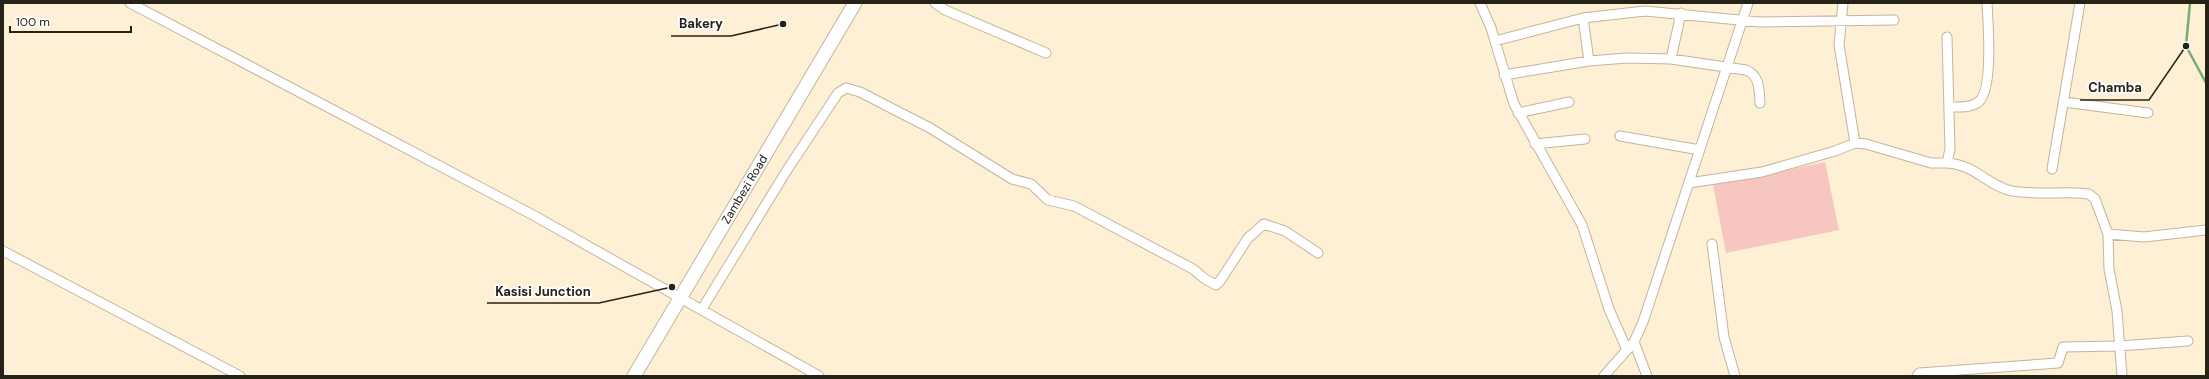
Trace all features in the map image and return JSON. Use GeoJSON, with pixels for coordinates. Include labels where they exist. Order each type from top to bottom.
{"type":"FeatureCollection","features":[{"type":"Feature","properties":{"kind":"main road","name":"Zambezi Road"},"geometry":{"type":"LineString","coordinates":[[634,376],[855,3]]}},
{"type":"Feature","properties":{"kind":"street"},"geometry":{"type":"LineString","coordinates":[[130,3],[533,215],[819,376]]}},
{"type":"Feature","properties":{"kind":"street"},"geometry":{"type":"LineString","coordinates":[[934,3],[945,10],[1046,53]]}},
{"type":"Feature","properties":{"kind":"street"},"geometry":{"type":"LineString","coordinates":[[1480,3],[1495,41],[1504,76],[1518,112],[1582,225],[1609,309],[1627,350]]}},
{"type":"Feature","properties":{"kind":"street"},"geometry":{"type":"LineString","coordinates":[[1604,376],[1634,342],[1648,310],[1744,20],[1748,3]]}},
{"type":"Feature","properties":{"kind":"street"},"geometry":{"type":"LineString","coordinates":[[1843,3],[1840,19],[1841,64],[1849,98],[1855,143]]}},
{"type":"Feature","properties":{"kind":"street"},"geometry":{"type":"LineString","coordinates":[[1949,107],[1968,106],[1977,103],[1984,95],[1988,60],[1987,3]]}},
{"type":"Feature","properties":{"kind":"street"},"geometry":{"type":"LineString","coordinates":[[2052,170],[2080,3]]}},
{"type":"Feature","properties":{"kind":"street"},"geometry":{"type":"LineString","coordinates":[[1495,41],[1583,18],[1645,11],[1776,22],[1840,19],[1894,20]]}},
{"type":"Feature","properties":{"kind":"street"},"geometry":{"type":"LineString","coordinates":[[1671,59],[1681,13]]}},
{"type":"Feature","properties":{"kind":"street"},"geometry":{"type":"LineString","coordinates":[[1583,18],[1589,61]]}},
{"type":"Feature","properties":{"kind":"street"},"geometry":{"type":"LineString","coordinates":[[1947,37],[1946,63],[1950,149],[1947,163]]}},
{"type":"Feature","properties":{"kind":"street"},"geometry":{"type":"LineString","coordinates":[[1504,76],[1589,61],[1626,58],[1671,59],[1746,70],[1755,75],[1760,103]]}},
{"type":"Feature","properties":{"kind":"street"},"geometry":{"type":"LineString","coordinates":[[702,309],[808,137],[838,93],[846,88],[860,92],[930,128],[1012,179],[1031,184],[1048,200],[1074,206],[1187,265],[1210,283],[1216,285],[1220,281],[1248,238],[1264,224],[1285,231],[1318,253]]}},
{"type":"Feature","properties":{"kind":"street"},"geometry":{"type":"LineString","coordinates":[[1518,112],[1570,102]]}},
{"type":"Feature","properties":{"kind":"street"},"geometry":{"type":"LineString","coordinates":[[2064,102],[2148,112]]}},
{"type":"Feature","properties":{"kind":"street"},"geometry":{"type":"LineString","coordinates":[[1620,136],[1700,150]]}},
{"type":"Feature","properties":{"kind":"street"},"geometry":{"type":"LineString","coordinates":[[1535,144],[1584,139]]}},
{"type":"Feature","properties":{"kind":"street"},"geometry":{"type":"LineString","coordinates":[[1689,183],[1762,172],[1835,151],[1855,143],[1866,144],[1931,163],[1959,164],[2010,191],[2089,194],[2095,199],[2108,234],[2108,269],[2117,311],[2122,376]]}},
{"type":"Feature","properties":{"kind":"street"},"geometry":{"type":"LineString","coordinates":[[2108,234],[2144,237],[2206,230]]}},
{"type":"Feature","properties":{"kind":"street"},"geometry":{"type":"LineString","coordinates":[[1712,244],[1724,337],[1735,376]]}},
{"type":"Feature","properties":{"kind":"street"},"geometry":{"type":"LineString","coordinates":[[3,251],[240,376]]}},
{"type":"Feature","properties":{"kind":"street"},"geometry":{"type":"LineString","coordinates":[[1917,376],[1919,373],[2015,372],[2058,363],[2063,347],[2119,346],[2188,341]]}},
{"type":"Feature","properties":{"kind":"street"},"geometry":{"type":"LineString","coordinates":[[1634,342],[1647,376]]}},
{"type":"Feature","properties":{"kind":"shaded area"},"geometry":{"type":"Polygon","coordinates":[[[1825,162],[1839,230],[1726,253],[1713,185],[1825,162]]]}},
{"type":"Feature","properties":{"kind":"waterway"},"geometry":{"type":"LineString","coordinates":[[2190,3],[2186,46],[2206,83]]}},
{"type":"Feature","properties":{"kind":"place","name":"Bakery"},"geometry":{"type":"Point","coordinates":[783,24]}},
{"type":"Feature","properties":{"kind":"place","name":"Chamba"},"geometry":{"type":"Point","coordinates":[2186,46]}},
{"type":"Feature","properties":{"kind":"place","name":"Kasisi Junction"},"geometry":{"type":"Point","coordinates":[672,287]}}]}
